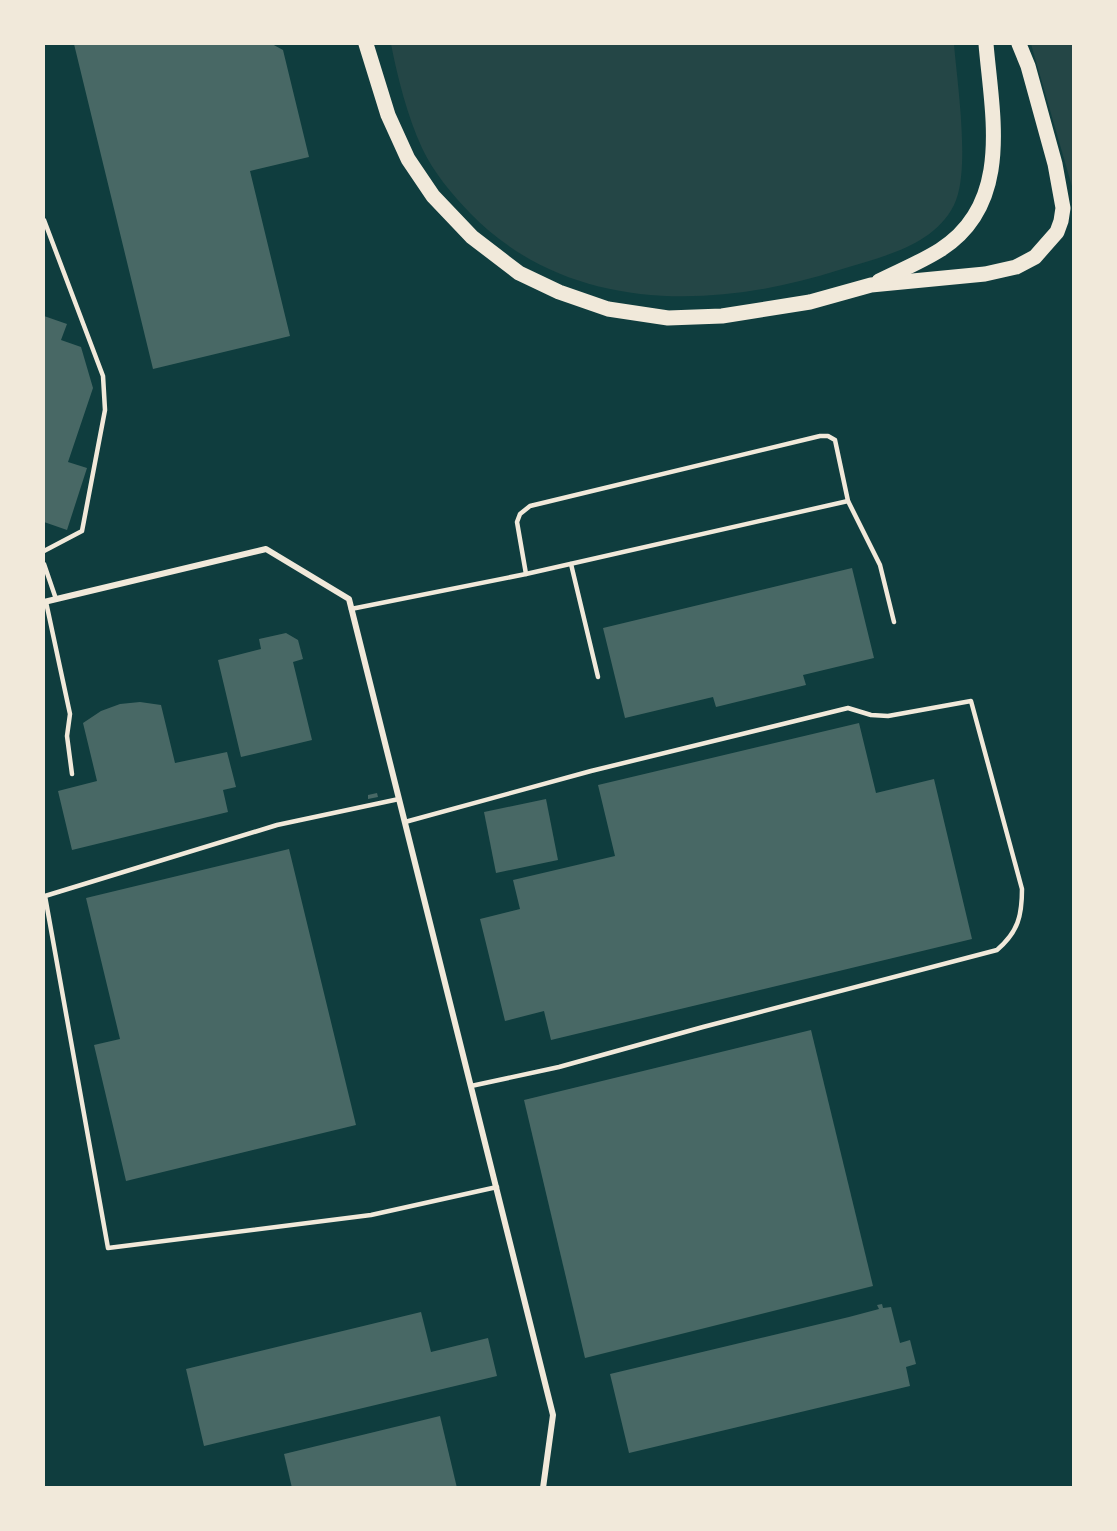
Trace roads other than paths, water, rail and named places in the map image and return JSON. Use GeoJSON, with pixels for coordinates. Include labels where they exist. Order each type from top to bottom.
{"type":"FeatureCollection","features":[{"type":"Feature","properties":{"kind":"main road"},"geometry":{"type":"LineString","coordinates":[[366,44],[388,115],[408,159],[433,196],[472,237],[519,273],[559,292],[608,309],[669,318],[733,315],[810,302],[871,285],[985,274],[1016,267],[1035,257],[1057,232],[1062,221],[1062,197],[1037,99],[1019,44]]}},
{"type":"Feature","properties":{"kind":"main road"},"geometry":{"type":"LineString","coordinates":[[871,285],[941,250],[965,228],[982,203],[993,167],[994,145],[986,44]]}},
{"type":"Feature","properties":{"kind":"street"},"geometry":{"type":"LineString","coordinates":[[45,602],[266,549],[349,599],[553,1415],[543,1488]]}},
{"type":"Feature","properties":{"kind":"lane"},"geometry":{"type":"LineString","coordinates":[[44,220],[103,376],[105,410],[82,531],[44,551]]}},
{"type":"Feature","properties":{"kind":"lane"},"geometry":{"type":"LineString","coordinates":[[526,574],[517,522],[520,514],[530,506],[820,436],[828,436],[835,440],[848,501],[880,565],[894,622]]}},
{"type":"Feature","properties":{"kind":"lane"},"geometry":{"type":"LineString","coordinates":[[351,609],[526,574],[848,501]]}},
{"type":"Feature","properties":{"kind":"lane"},"geometry":{"type":"LineString","coordinates":[[44,564],[56,599]]}},
{"type":"Feature","properties":{"kind":"lane"},"geometry":{"type":"LineString","coordinates":[[571,564],[598,677]]}},
{"type":"Feature","properties":{"kind":"lane"},"geometry":{"type":"LineString","coordinates":[[45,602],[70,714],[67,736],[72,774]]}},
{"type":"Feature","properties":{"kind":"lane"},"geometry":{"type":"LineString","coordinates":[[405,822],[591,771],[848,708],[871,715],[888,716],[971,701],[1022,889],[1022,909],[1011,938],[997,950],[559,1067],[471,1086]]}},
{"type":"Feature","properties":{"kind":"lane"},"geometry":{"type":"LineString","coordinates":[[399,799],[277,825],[45,896],[108,1248],[371,1215],[496,1187]]}}]}
